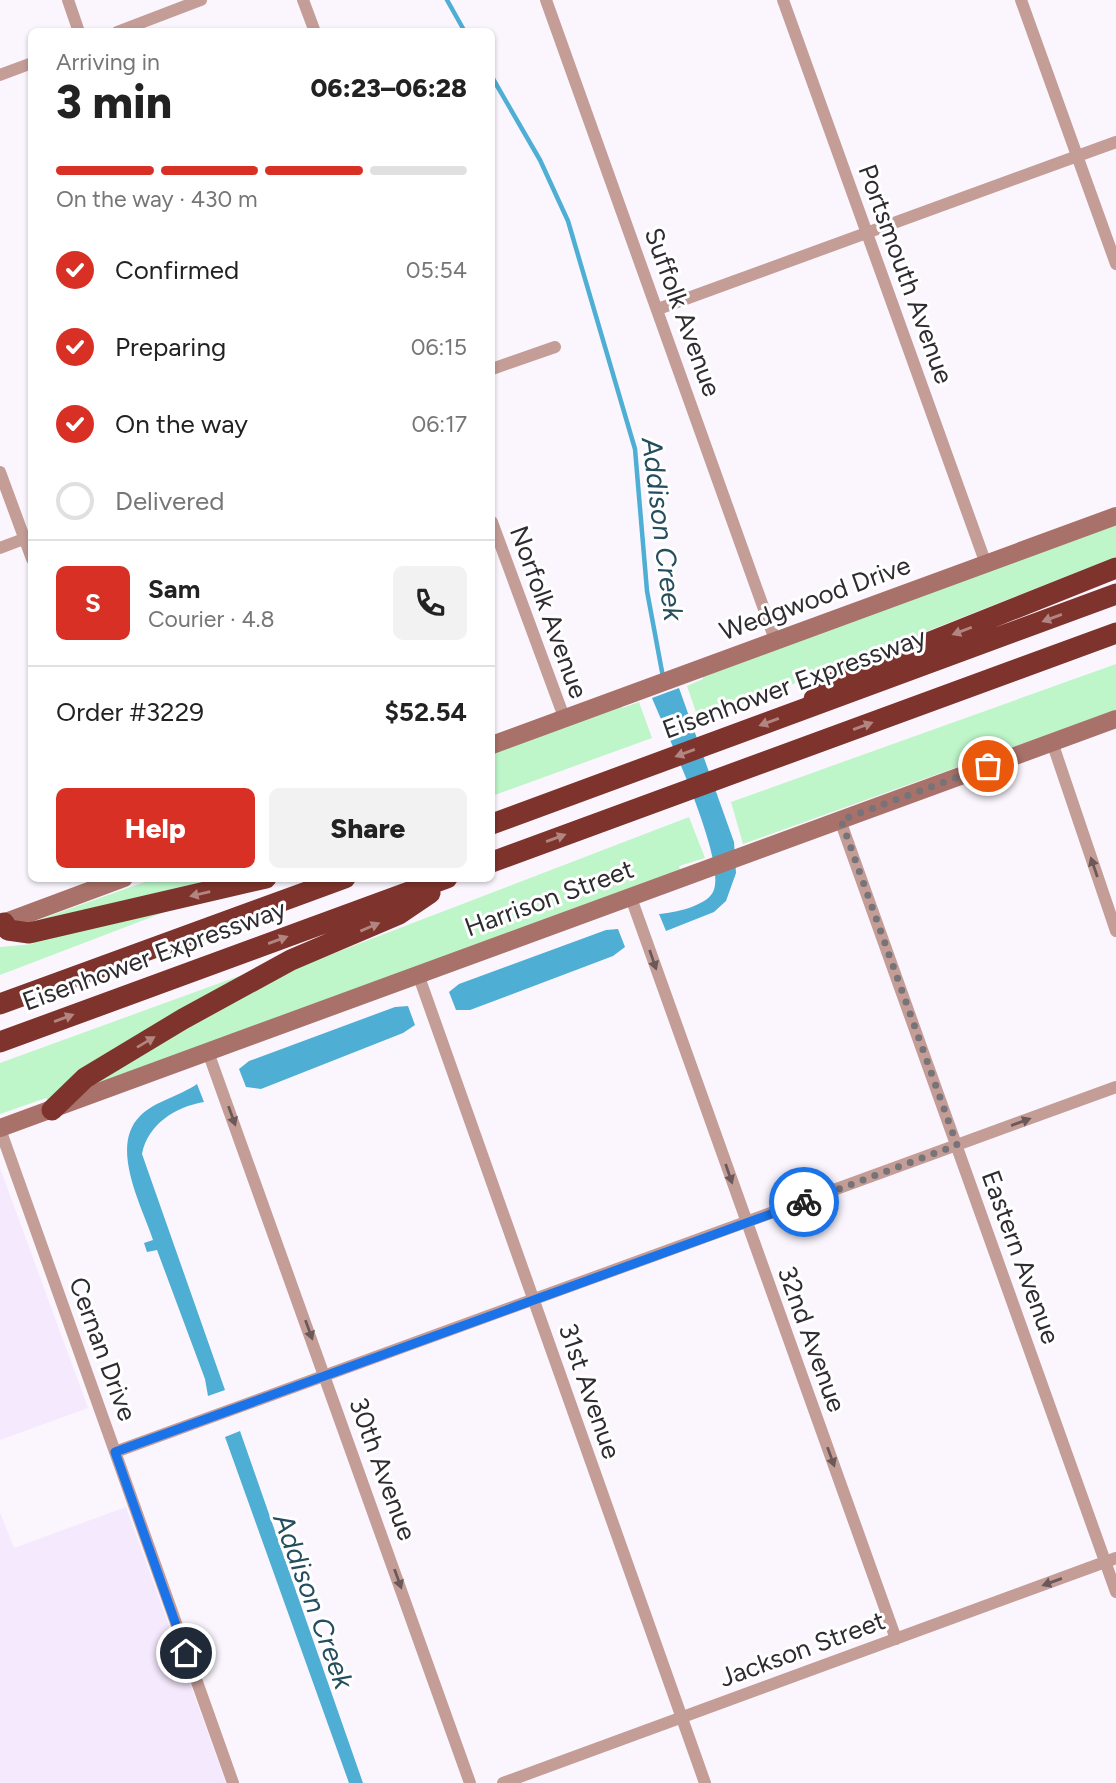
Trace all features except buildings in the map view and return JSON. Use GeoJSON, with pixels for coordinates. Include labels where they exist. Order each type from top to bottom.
{"type":"FeatureCollection","features":[{"type":"Feature","properties":{"kind":"highway"},"geometry":{"type":"LineString","coordinates":[[802,710],[840,678],[1116,568]]}},
{"type":"Feature","properties":{"kind":"highway","name":"Eisenhower Expressway"},"geometry":{"type":"LineString","coordinates":[[495,823],[1116,594]]}},
{"type":"Feature","properties":{"kind":"highway"},"geometry":{"type":"LineString","coordinates":[[495,861],[1116,633]]}},
{"type":"Feature","properties":{"kind":"highway"},"geometry":{"type":"LineString","coordinates":[[2,923],[8,930],[29,933],[249,882]]}},
{"type":"Feature","properties":{"kind":"highway","name":"Eisenhower Expressway"},"geometry":{"type":"LineString","coordinates":[[0,1004],[334,882]]}},
{"type":"Feature","properties":{"kind":"highway","name":"Eisenhower Expressway"},"geometry":{"type":"LineString","coordinates":[[0,1042],[438,882]]}},
{"type":"Feature","properties":{"kind":"highway"},"geometry":{"type":"LineString","coordinates":[[51,1110],[85,1078],[183,1019],[292,960],[399,914],[443,882]]}},
{"type":"Feature","properties":{"kind":"street"},"geometry":{"type":"LineString","coordinates":[[68,0],[78,28]]}},
{"type":"Feature","properties":{"kind":"street"},"geometry":{"type":"LineString","coordinates":[[128,28],[201,0]]}},
{"type":"Feature","properties":{"kind":"street"},"geometry":{"type":"LineString","coordinates":[[303,0],[314,28]]}},
{"type":"Feature","properties":{"kind":"street","name":"Suffolk Avenue"},"geometry":{"type":"LineString","coordinates":[[546,0],[775,640]]}},
{"type":"Feature","properties":{"kind":"street","name":"Portsmouth Avenue"},"geometry":{"type":"LineString","coordinates":[[783,0],[986,564]]}},
{"type":"Feature","properties":{"kind":"street"},"geometry":{"type":"LineString","coordinates":[[1021,0],[1116,264]]}},
{"type":"Feature","properties":{"kind":"street"},"geometry":{"type":"LineString","coordinates":[[0,75],[28,64]]}},
{"type":"Feature","properties":{"kind":"street"},"geometry":{"type":"LineString","coordinates":[[657,309],[1116,142]]}},
{"type":"Feature","properties":{"kind":"street"},"geometry":{"type":"LineString","coordinates":[[495,368],[555,347]]}},
{"type":"Feature","properties":{"kind":"street"},"geometry":{"type":"LineString","coordinates":[[0,472],[28,538],[0,548]]}},
{"type":"Feature","properties":{"kind":"street","name":"Wedgwood Drive"},"geometry":{"type":"LineString","coordinates":[[495,744],[1116,516]]}},
{"type":"Feature","properties":{"kind":"street","name":"Norfolk Avenue"},"geometry":{"type":"LineString","coordinates":[[495,530],[565,717]]}},
{"type":"Feature","properties":{"kind":"street","name":"Harrison Street"},"geometry":{"type":"LineString","coordinates":[[0,1128],[1116,719]]}},
{"type":"Feature","properties":{"kind":"street"},"geometry":{"type":"LineString","coordinates":[[1052,743],[1116,931]]}},
{"type":"Feature","properties":{"kind":"street","name":"Eastern Avenue"},"geometry":{"type":"LineString","coordinates":[[841,820],[957,1145],[1111,1560],[1116,1592]]}},
{"type":"Feature","properties":{"kind":"street"},"geometry":{"type":"LineString","coordinates":[[2,923],[113,882]]}},
{"type":"Feature","properties":{"kind":"street","name":"32nd Avenue"},"geometry":{"type":"LineString","coordinates":[[630,895],[896,1639]]}},
{"type":"Feature","properties":{"kind":"street","name":"31st Avenue"},"geometry":{"type":"LineString","coordinates":[[418,974],[705,1783]]}},
{"type":"Feature","properties":{"kind":"street","name":"30th Avenue"},"geometry":{"type":"LineString","coordinates":[[208,1052],[470,1783]]}},
{"type":"Feature","properties":{"kind":"street"},"geometry":{"type":"LineString","coordinates":[[115,1452],[1116,1087]]}},
{"type":"Feature","properties":{"kind":"street","name":"Cernan Drive"},"geometry":{"type":"LineString","coordinates":[[0,1128],[233,1783]]}},
{"type":"Feature","properties":{"kind":"street","name":"Jackson Street"},"geometry":{"type":"LineString","coordinates":[[503,1783],[1111,1560]]}},
{"type":"Feature","properties":{"kind":"shaded area"},"geometry":{"type":"Polygon","coordinates":[[[0,1168],[88,1408],[0,1440],[0,1168]]]}},
{"type":"Feature","properties":{"kind":"shaded area"},"geometry":{"type":"Polygon","coordinates":[[[126,1507],[226,1783],[0,1783],[0,1512],[14,1548],[126,1507]]]}},
{"type":"Feature","properties":{"kind":"green space"},"geometry":{"type":"Polygon","coordinates":[[[1116,525],[1116,557],[699,721],[687,686],[703,679],[702,676],[1116,525]]]}},
{"type":"Feature","properties":{"kind":"green space"},"geometry":{"type":"Polygon","coordinates":[[[1116,664],[1116,710],[743,844],[731,802],[1116,664]]]}},
{"type":"Feature","properties":{"kind":"green space"},"geometry":{"type":"Polygon","coordinates":[[[639,702],[652,738],[495,795],[495,752],[621,706],[622,708],[639,702]]]}},
{"type":"Feature","properties":{"kind":"green space"},"geometry":{"type":"Polygon","coordinates":[[[689,817],[705,858],[679,866],[680,870],[98,1083],[96,1079],[285,972],[689,817]]]}},
{"type":"Feature","properties":{"kind":"green space"},"geometry":{"type":"Polygon","coordinates":[[[145,882],[221,882],[27,924],[145,882]]]}},
{"type":"Feature","properties":{"kind":"green space"},"geometry":{"type":"Polygon","coordinates":[[[178,907],[0,975],[0,947],[33,944],[33,940],[178,907]]]}},
{"type":"Feature","properties":{"kind":"green space"},"geometry":{"type":"Polygon","coordinates":[[[239,976],[240,980],[74,1075],[48,1101],[46,1098],[0,1114],[0,1063],[239,976]]]}},
{"type":"Feature","properties":{"kind":"water"},"geometry":{"type":"Polygon","coordinates":[[[679,688],[734,842],[736,873],[726,901],[714,912],[666,931],[659,914],[681,910],[704,901],[713,892],[715,877],[704,827],[652,698],[679,688]]]}},
{"type":"Feature","properties":{"kind":"water"},"geometry":{"type":"Polygon","coordinates":[[[618,929],[625,947],[613,956],[470,1010],[456,1010],[449,992],[459,984],[606,930],[618,929]]]}},
{"type":"Feature","properties":{"kind":"water"},"geometry":{"type":"Polygon","coordinates":[[[408,1006],[415,1025],[403,1033],[261,1089],[246,1087],[239,1069],[249,1061],[395,1007],[408,1006]]]}},
{"type":"Feature","properties":{"kind":"water"},"geometry":{"type":"Polygon","coordinates":[[[197,1084],[204,1102],[183,1108],[164,1119],[150,1134],[142,1154],[225,1390],[208,1396],[205,1379],[157,1250],[147,1252],[144,1243],[153,1240],[131,1177],[127,1144],[131,1129],[140,1116],[153,1106],[197,1084]]]}},
{"type":"Feature","properties":{"kind":"water"},"geometry":{"type":"Polygon","coordinates":[[[240,1431],[363,1783],[349,1783],[225,1437],[240,1431]]]}},
{"type":"Feature","properties":{"kind":"waterway","name":"Addison Creek"},"geometry":{"type":"LineString","coordinates":[[447,0],[463,28]]}},
{"type":"Feature","properties":{"kind":"waterway","name":"Addison Creek"},"geometry":{"type":"LineString","coordinates":[[495,82],[540,160],[568,221],[635,449],[647,591],[663,677]]}},
{"type":"Feature","properties":{"kind":"way so far"},"geometry":{"type":"LineString","coordinates":[[804,1202],[957,1145],[841,820],[988,766]]}},
{"type":"Feature","properties":{"kind":"route"},"geometry":{"type":"LineString","coordinates":[[186,1653],[115,1452],[804,1202]]}}]}
